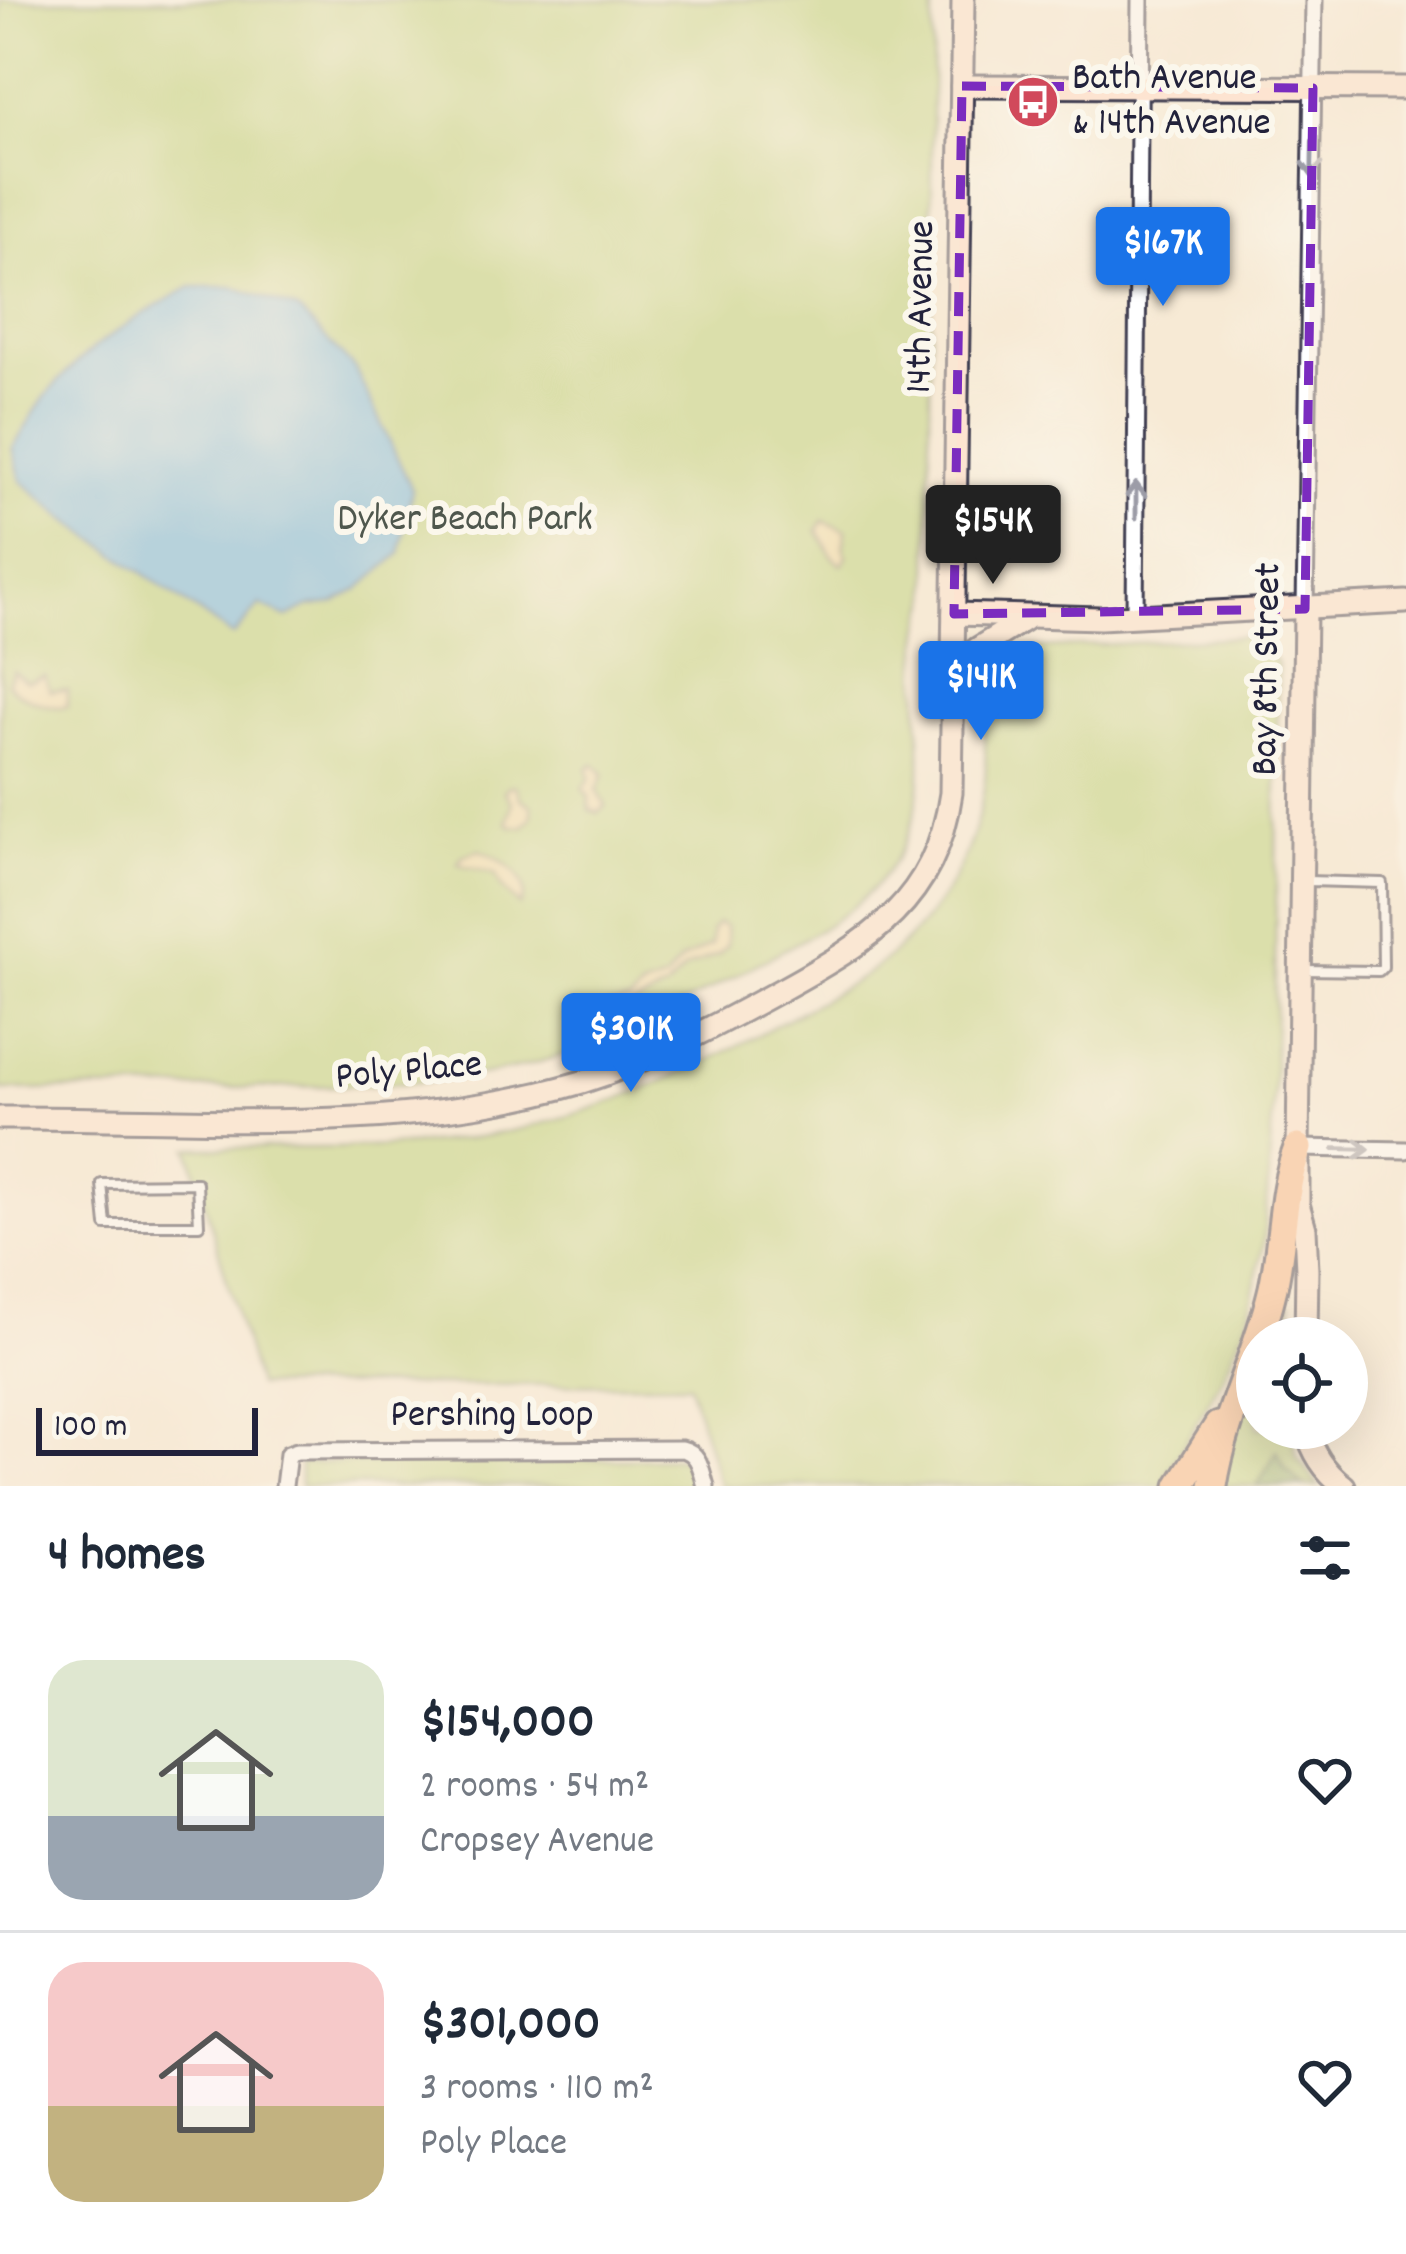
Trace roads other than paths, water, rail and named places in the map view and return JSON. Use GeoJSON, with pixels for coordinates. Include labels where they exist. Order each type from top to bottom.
{"type":"FeatureCollection","features":[{"type":"Feature","properties":{"kind":"highway"},"geometry":{"type":"LineString","coordinates":[[1266,1317],[1280,1260],[1288,1172],[1298,1148]]}},
{"type":"Feature","properties":{"kind":"highway"},"geometry":{"type":"LineString","coordinates":[[1279,1317],[1293,1262],[1298,1204]]}},
{"type":"Feature","properties":{"kind":"highway"},"geometry":{"type":"LineString","coordinates":[[1180,1486],[1236,1401]]}},
{"type":"Feature","properties":{"kind":"highway"},"geometry":{"type":"LineString","coordinates":[[1213,1486],[1222,1441],[1236,1410]]}},
{"type":"Feature","properties":{"kind":"highway"},"geometry":{"type":"LineString","coordinates":[[1229,1486],[1236,1442]]}},
{"type":"Feature","properties":{"kind":"main road","name":"14th Avenue"},"geometry":{"type":"LineString","coordinates":[[954,614],[963,0]]}},
{"type":"Feature","properties":{"kind":"main road"},"geometry":{"type":"LineString","coordinates":[[962,86],[1406,88]]}},
{"type":"Feature","properties":{"kind":"main road"},"geometry":{"type":"LineString","coordinates":[[954,614],[1136,616],[1406,602]]}},
{"type":"Feature","properties":{"kind":"main road","name":"Bay 8th Street"},"geometry":{"type":"LineString","coordinates":[[1305,610],[1298,1204],[1306,1249],[1306,1317]]}},
{"type":"Feature","properties":{"kind":"main road","name":"Poly Place"},"geometry":{"type":"LineString","coordinates":[[0,1118],[207,1119],[436,1112],[548,1091],[615,1071],[668,1048],[868,939],[907,901],[933,862],[947,823],[954,614]]}},
{"type":"Feature","properties":{"kind":"main road"},"geometry":{"type":"LineString","coordinates":[[953,694],[977,649],[1030,616]]}},
{"type":"Feature","properties":{"kind":"main road"},"geometry":{"type":"LineString","coordinates":[[1316,1449],[1329,1474],[1344,1486]]}},
{"type":"Feature","properties":{"kind":"street"},"geometry":{"type":"LineString","coordinates":[[1136,616],[1140,0]]}},
{"type":"Feature","properties":{"kind":"street","name":"Bay 8th Street"},"geometry":{"type":"LineString","coordinates":[[1305,610],[1314,0]]}},
{"type":"Feature","properties":{"kind":"street"},"geometry":{"type":"LineString","coordinates":[[1298,1148],[1406,1150]]}},
{"type":"Feature","properties":{"kind":"street","name":"Pershing Loop"},"geometry":{"type":"LineString","coordinates":[[284,1486],[288,1454],[297,1451],[566,1449],[692,1451],[706,1486]]}},
{"type":"Feature","properties":{"kind":"lane"},"geometry":{"type":"LineString","coordinates":[[1300,970],[1383,967],[1382,884],[1302,881]]}},
{"type":"Feature","properties":{"kind":"lane"},"geometry":{"type":"LineString","coordinates":[[197,1183],[199,1225],[106,1225],[102,1184],[197,1183]]}},
{"type":"Feature","properties":{"kind":"water"},"geometry":{"type":"Polygon","coordinates":[[[191,287],[234,287],[298,310],[355,369],[412,489],[400,554],[359,589],[334,603],[310,606],[287,617],[260,605],[233,636],[66,519],[21,481],[13,448],[44,399],[80,360],[133,320],[191,287]]]}},
{"type":"Feature","properties":{"kind":"place","name":"Bath Avenue & 14th Avenue"},"geometry":{"type":"Point","coordinates":[1033,102]}},
{"type":"Feature","properties":{"kind":"park label","name":"Dyker Beach Park"},"geometry":{"type":"Point","coordinates":[465,521]}}]}
